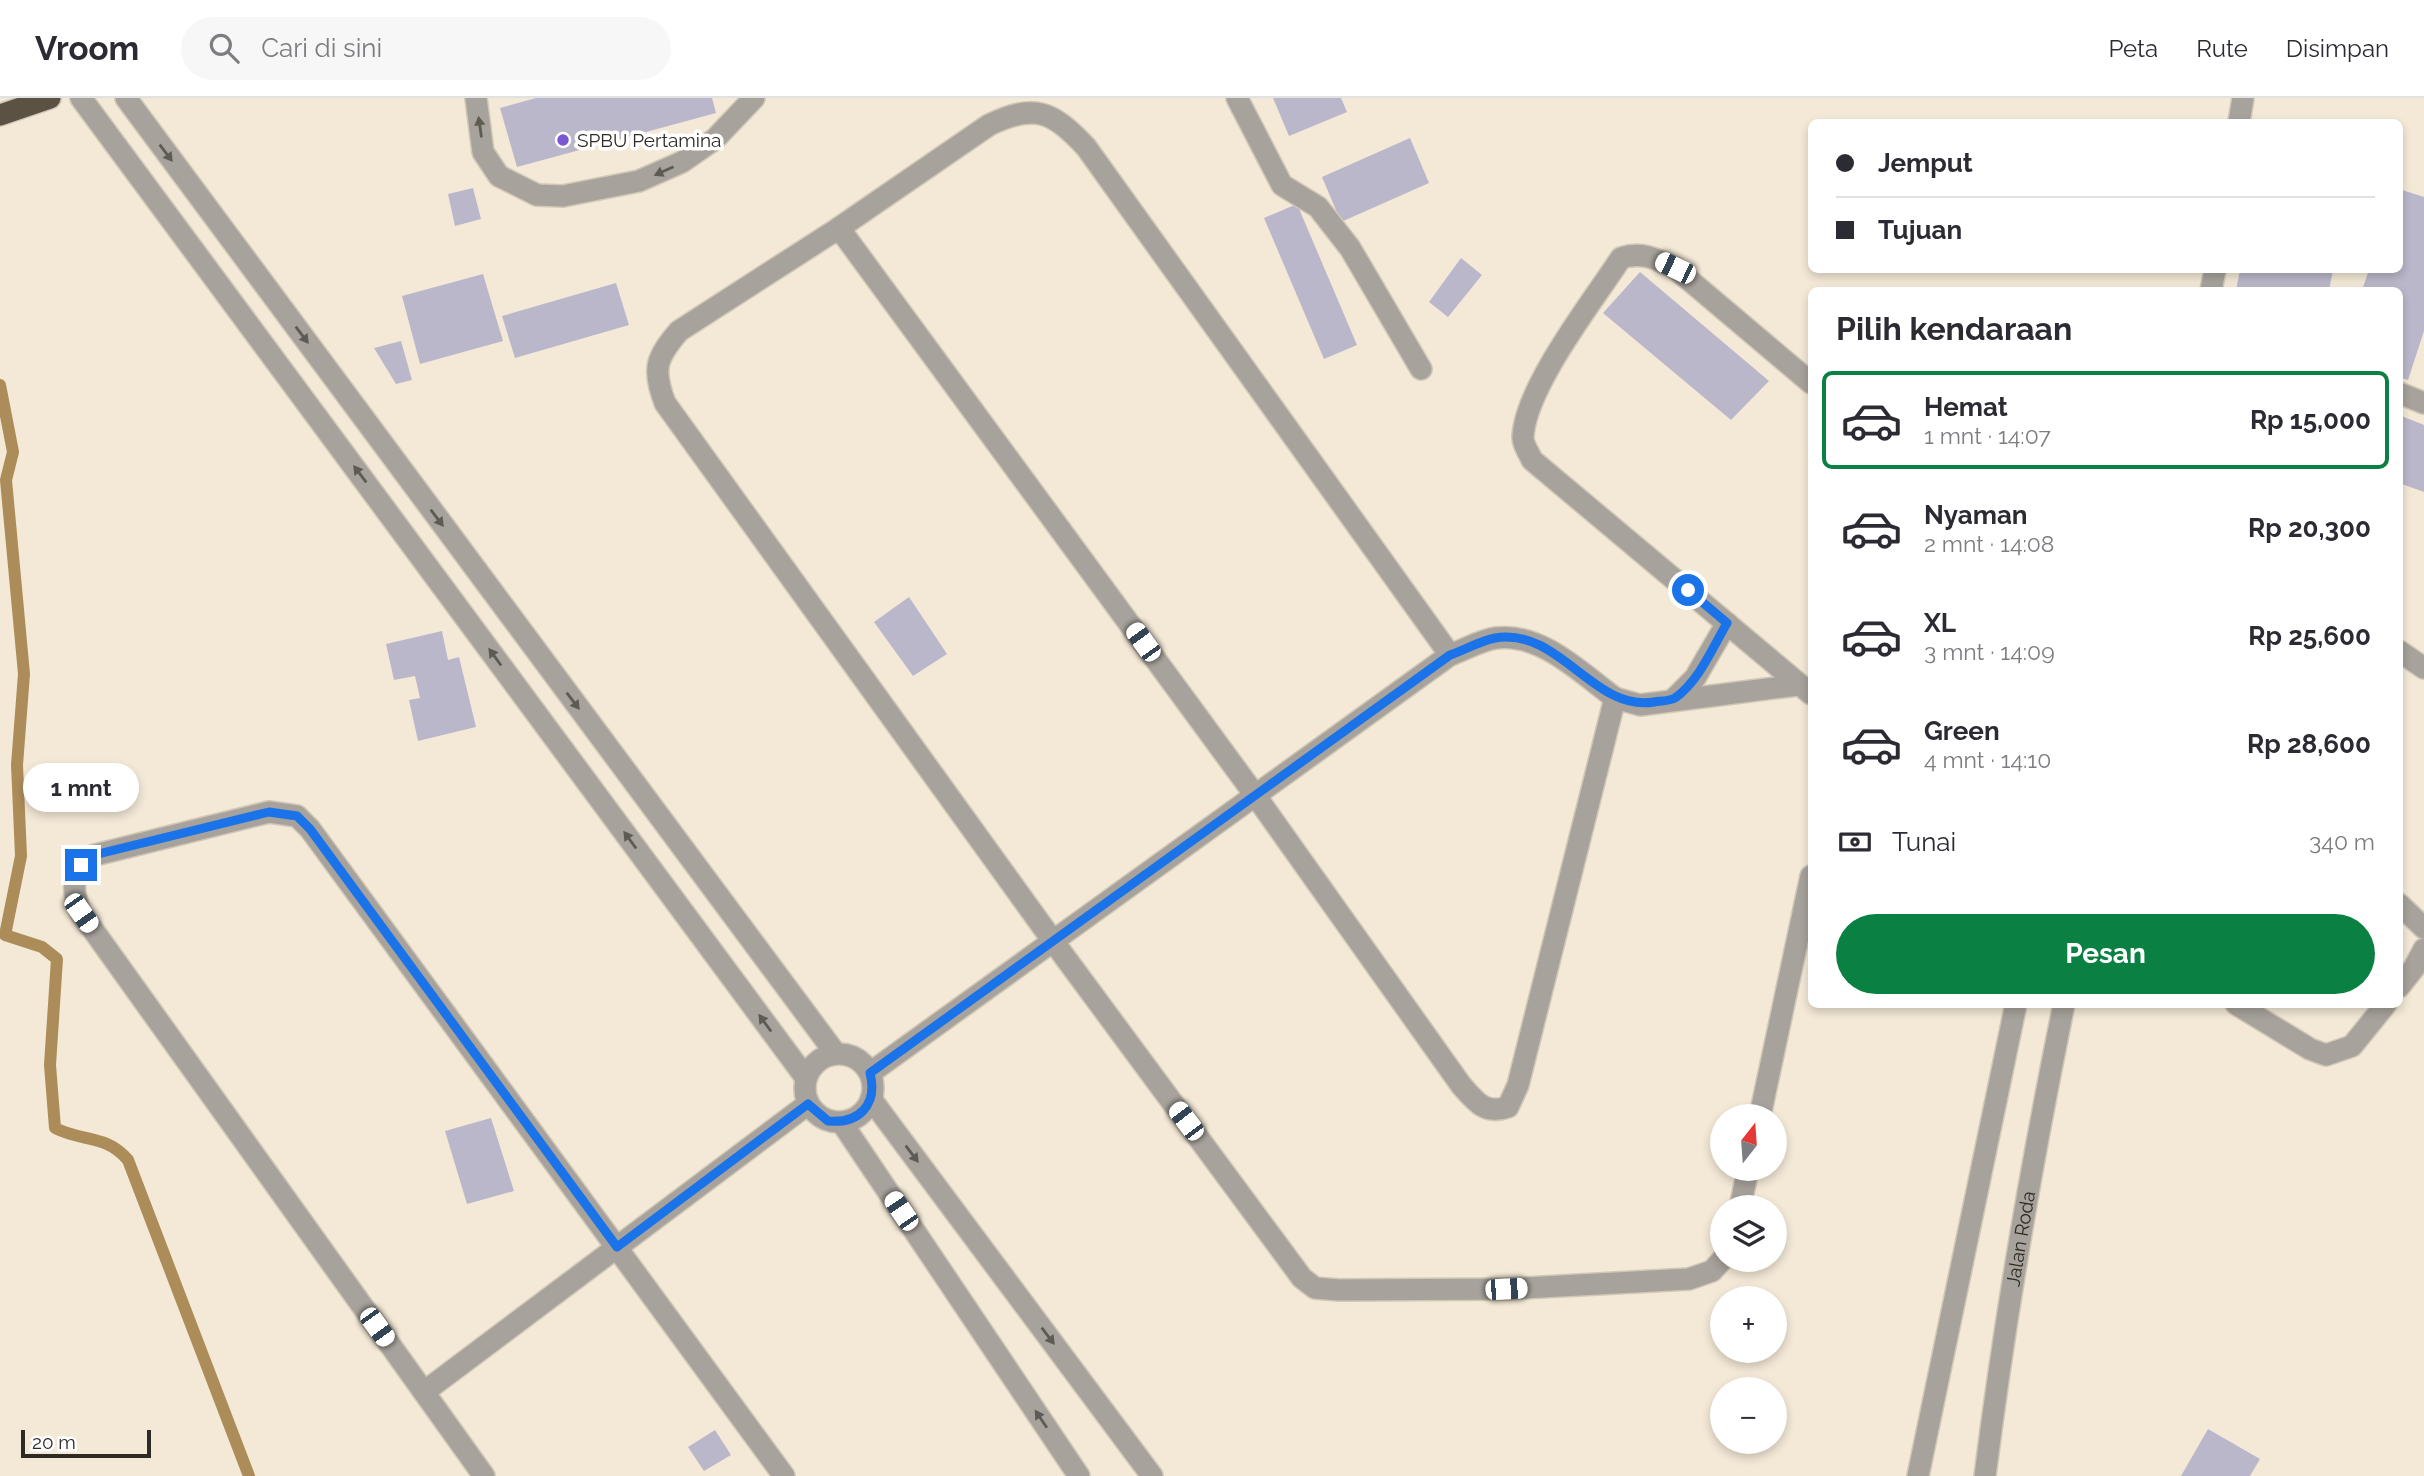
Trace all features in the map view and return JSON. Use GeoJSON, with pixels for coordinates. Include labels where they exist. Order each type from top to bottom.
{"type":"FeatureCollection","features":[{"type":"Feature","properties":{"kind":"highway"},"geometry":{"type":"LineString","coordinates":[[0,115],[50,98]]}},
{"type":"Feature","properties":{"kind":"street"},"geometry":{"type":"LineString","coordinates":[[81,98],[806,1078]]}},
{"type":"Feature","properties":{"kind":"street"},"geometry":{"type":"LineString","coordinates":[[126,98],[836,1054]]}},
{"type":"Feature","properties":{"kind":"street"},"geometry":{"type":"LineString","coordinates":[[476,98],[483,152],[499,176],[537,195],[563,196],[639,181],[682,162],[715,139],[754,98]]}},
{"type":"Feature","properties":{"kind":"street"},"geometry":{"type":"LineString","coordinates":[[1237,98],[1282,185],[1318,207],[1350,248],[1421,369]]}},
{"type":"Feature","properties":{"kind":"street"},"geometry":{"type":"LineString","coordinates":[[2240,119],[2243,98]]}},
{"type":"Feature","properties":{"kind":"street"},"geometry":{"type":"LineString","coordinates":[[1450,655],[1086,147],[1067,127],[1041,113],[1016,112],[989,125],[839,228],[679,331],[660,353],[656,380],[665,403],[1053,941],[1302,1278],[1315,1288],[1339,1290],[1506,1289],[1689,1279],[1710,1272]]}},
{"type":"Feature","properties":{"kind":"street"},"geometry":{"type":"LineString","coordinates":[[839,228],[1255,795],[1461,1085],[1479,1106],[1496,1111],[1508,1107],[1522,1073],[1615,698]]}},
{"type":"Feature","properties":{"kind":"street"},"geometry":{"type":"LineString","coordinates":[[1805,689],[1532,460],[1522,438],[1530,408],[1546,375],[1621,258],[1633,254],[1651,256],[1675,268],[1808,380]]}},
{"type":"Feature","properties":{"kind":"street"},"geometry":{"type":"LineString","coordinates":[[2403,395],[2424,403]]}},
{"type":"Feature","properties":{"kind":"street"},"geometry":{"type":"LineString","coordinates":[[1674,699],[1695,678],[1727,623]]}},
{"type":"Feature","properties":{"kind":"street"},"geometry":{"type":"LineString","coordinates":[[870,1073],[1450,655],[1496,638],[1519,640],[1556,653],[1615,698],[1640,705],[1674,699],[1805,689]]}},
{"type":"Feature","properties":{"kind":"street"},"geometry":{"type":"LineString","coordinates":[[2403,654],[2424,668]]}},
{"type":"Feature","properties":{"kind":"street"},"geometry":{"type":"LineString","coordinates":[[484,1476],[81,913],[72,893],[75,875],[81,865],[94,855],[269,812],[297,816],[310,829],[784,1476]]}},
{"type":"Feature","properties":{"kind":"street"},"geometry":{"type":"LineString","coordinates":[[1763,1104],[1808,890]]}},
{"type":"Feature","properties":{"kind":"street"},"geometry":{"type":"LineString","coordinates":[[2403,908],[2424,928]]}},
{"type":"Feature","properties":{"kind":"street"},"geometry":{"type":"LineString","coordinates":[[2403,982],[2424,949]]}},
{"type":"Feature","properties":{"kind":"street"},"geometry":{"type":"LineString","coordinates":[[1919,1476],[2015,1008]]}},
{"type":"Feature","properties":{"kind":"street","name":"Jalan Roda"},"geometry":{"type":"LineString","coordinates":[[1985,1476],[2007,1311],[2030,1171],[2063,1008]]}},
{"type":"Feature","properties":{"kind":"street"},"geometry":{"type":"LineString","coordinates":[[2243,1008],[2310,1049],[2326,1055],[2352,1046],[2383,1008]]}},
{"type":"Feature","properties":{"kind":"street"},"geometry":{"type":"LineString","coordinates":[[836,1054],[850,1056],[862,1062],[870,1073],[873,1086],[871,1099],[865,1111],[854,1119],[842,1123],[828,1121],[808,1104],[806,1078],[812,1066],[823,1058],[836,1054]]}},
{"type":"Feature","properties":{"kind":"street"},"geometry":{"type":"LineString","coordinates":[[871,1099],[1152,1476]]}},
{"type":"Feature","properties":{"kind":"street"},"geometry":{"type":"LineString","coordinates":[[424,1392],[808,1104]]}},
{"type":"Feature","properties":{"kind":"street"},"geometry":{"type":"LineString","coordinates":[[842,1123],[1079,1476]]}},
{"type":"Feature","properties":{"kind":"building","name":"SPBU Pertamina"},"geometry":{"type":"Polygon","coordinates":[[[536,98],[712,98],[716,113],[517,167],[500,108],[536,98]]]}},
{"type":"Feature","properties":{"kind":"building"},"geometry":{"type":"Polygon","coordinates":[[[1273,98],[1341,98],[1347,112],[1289,136],[1273,98]]]}},
{"type":"Feature","properties":{"kind":"building"},"geometry":{"type":"Polygon","coordinates":[[[1410,138],[1429,183],[1341,222],[1322,177],[1410,138]]]}},
{"type":"Feature","properties":{"kind":"building"},"geometry":{"type":"Polygon","coordinates":[[[473,188],[481,219],[455,226],[448,194],[473,188]]]}},
{"type":"Feature","properties":{"kind":"building"},"geometry":{"type":"Polygon","coordinates":[[[2403,190],[2424,197],[2424,331],[2408,380],[2403,378],[2403,287],[2363,287],[2368,273],[2403,273],[2403,190]]]}},
{"type":"Feature","properties":{"kind":"building"},"geometry":{"type":"Polygon","coordinates":[[[1297,204],[1357,345],[1324,359],[1264,218],[1297,204]]]}},
{"type":"Feature","properties":{"kind":"building"},"geometry":{"type":"Polygon","coordinates":[[[1461,258],[1482,275],[1448,317],[1429,302],[1461,258]]]}},
{"type":"Feature","properties":{"kind":"building"},"geometry":{"type":"Polygon","coordinates":[[[1640,272],[1769,381],[1731,420],[1603,313],[1640,272]]]}},
{"type":"Feature","properties":{"kind":"building"},"geometry":{"type":"Polygon","coordinates":[[[2239,273],[2332,273],[2330,287],[2237,287],[2239,273]]]}},
{"type":"Feature","properties":{"kind":"building"},"geometry":{"type":"Polygon","coordinates":[[[483,274],[503,341],[420,364],[402,296],[483,274]]]}},
{"type":"Feature","properties":{"kind":"building"},"geometry":{"type":"Polygon","coordinates":[[[616,283],[629,325],[515,358],[502,316],[616,283]]]}},
{"type":"Feature","properties":{"kind":"building"},"geometry":{"type":"Polygon","coordinates":[[[401,341],[412,380],[396,384],[374,348],[401,341]]]}},
{"type":"Feature","properties":{"kind":"building"},"geometry":{"type":"Polygon","coordinates":[[[2403,417],[2424,425],[2424,492],[2403,484],[2403,417]]]}},
{"type":"Feature","properties":{"kind":"building"},"geometry":{"type":"Polygon","coordinates":[[[909,597],[947,654],[913,676],[874,622],[909,597]]]}},
{"type":"Feature","properties":{"kind":"building"},"geometry":{"type":"Polygon","coordinates":[[[442,631],[448,660],[459,657],[476,727],[418,741],[409,700],[420,698],[415,676],[394,680],[386,644],[442,631]]]}},
{"type":"Feature","properties":{"kind":"building"},"geometry":{"type":"Polygon","coordinates":[[[491,1118],[514,1191],[467,1204],[445,1131],[491,1118]]]}},
{"type":"Feature","properties":{"kind":"building"},"geometry":{"type":"Polygon","coordinates":[[[2208,1429],[2260,1459],[2250,1476],[2181,1476],[2208,1429]]]}},
{"type":"Feature","properties":{"kind":"building"},"geometry":{"type":"Polygon","coordinates":[[[715,1430],[731,1455],[704,1471],[688,1447],[715,1430]]]}},
{"type":"Feature","properties":{"kind":"waterway"},"geometry":{"type":"LineString","coordinates":[[0,385],[13,452],[6,480],[24,674],[17,765],[21,856],[5,935],[42,947],[57,959],[50,1065],[55,1128],[102,1142],[128,1160],[249,1476]]}},
{"type":"Feature","properties":{"kind":"place","name":"SPBU Pertamina"},"geometry":{"type":"Point","coordinates":[563,140]}},
{"type":"Feature","properties":{"kind":"route"},"geometry":{"type":"LineString","coordinates":[[81,865],[94,855],[269,812],[297,816],[310,829],[617,1247],[808,1104],[816,1114],[828,1121],[842,1123],[854,1119],[865,1111],[871,1099],[873,1086],[870,1073],[1450,655],[1496,638],[1519,640],[1556,653],[1615,698],[1640,705],[1674,699],[1695,678],[1727,623],[1688,590]]}}]}
